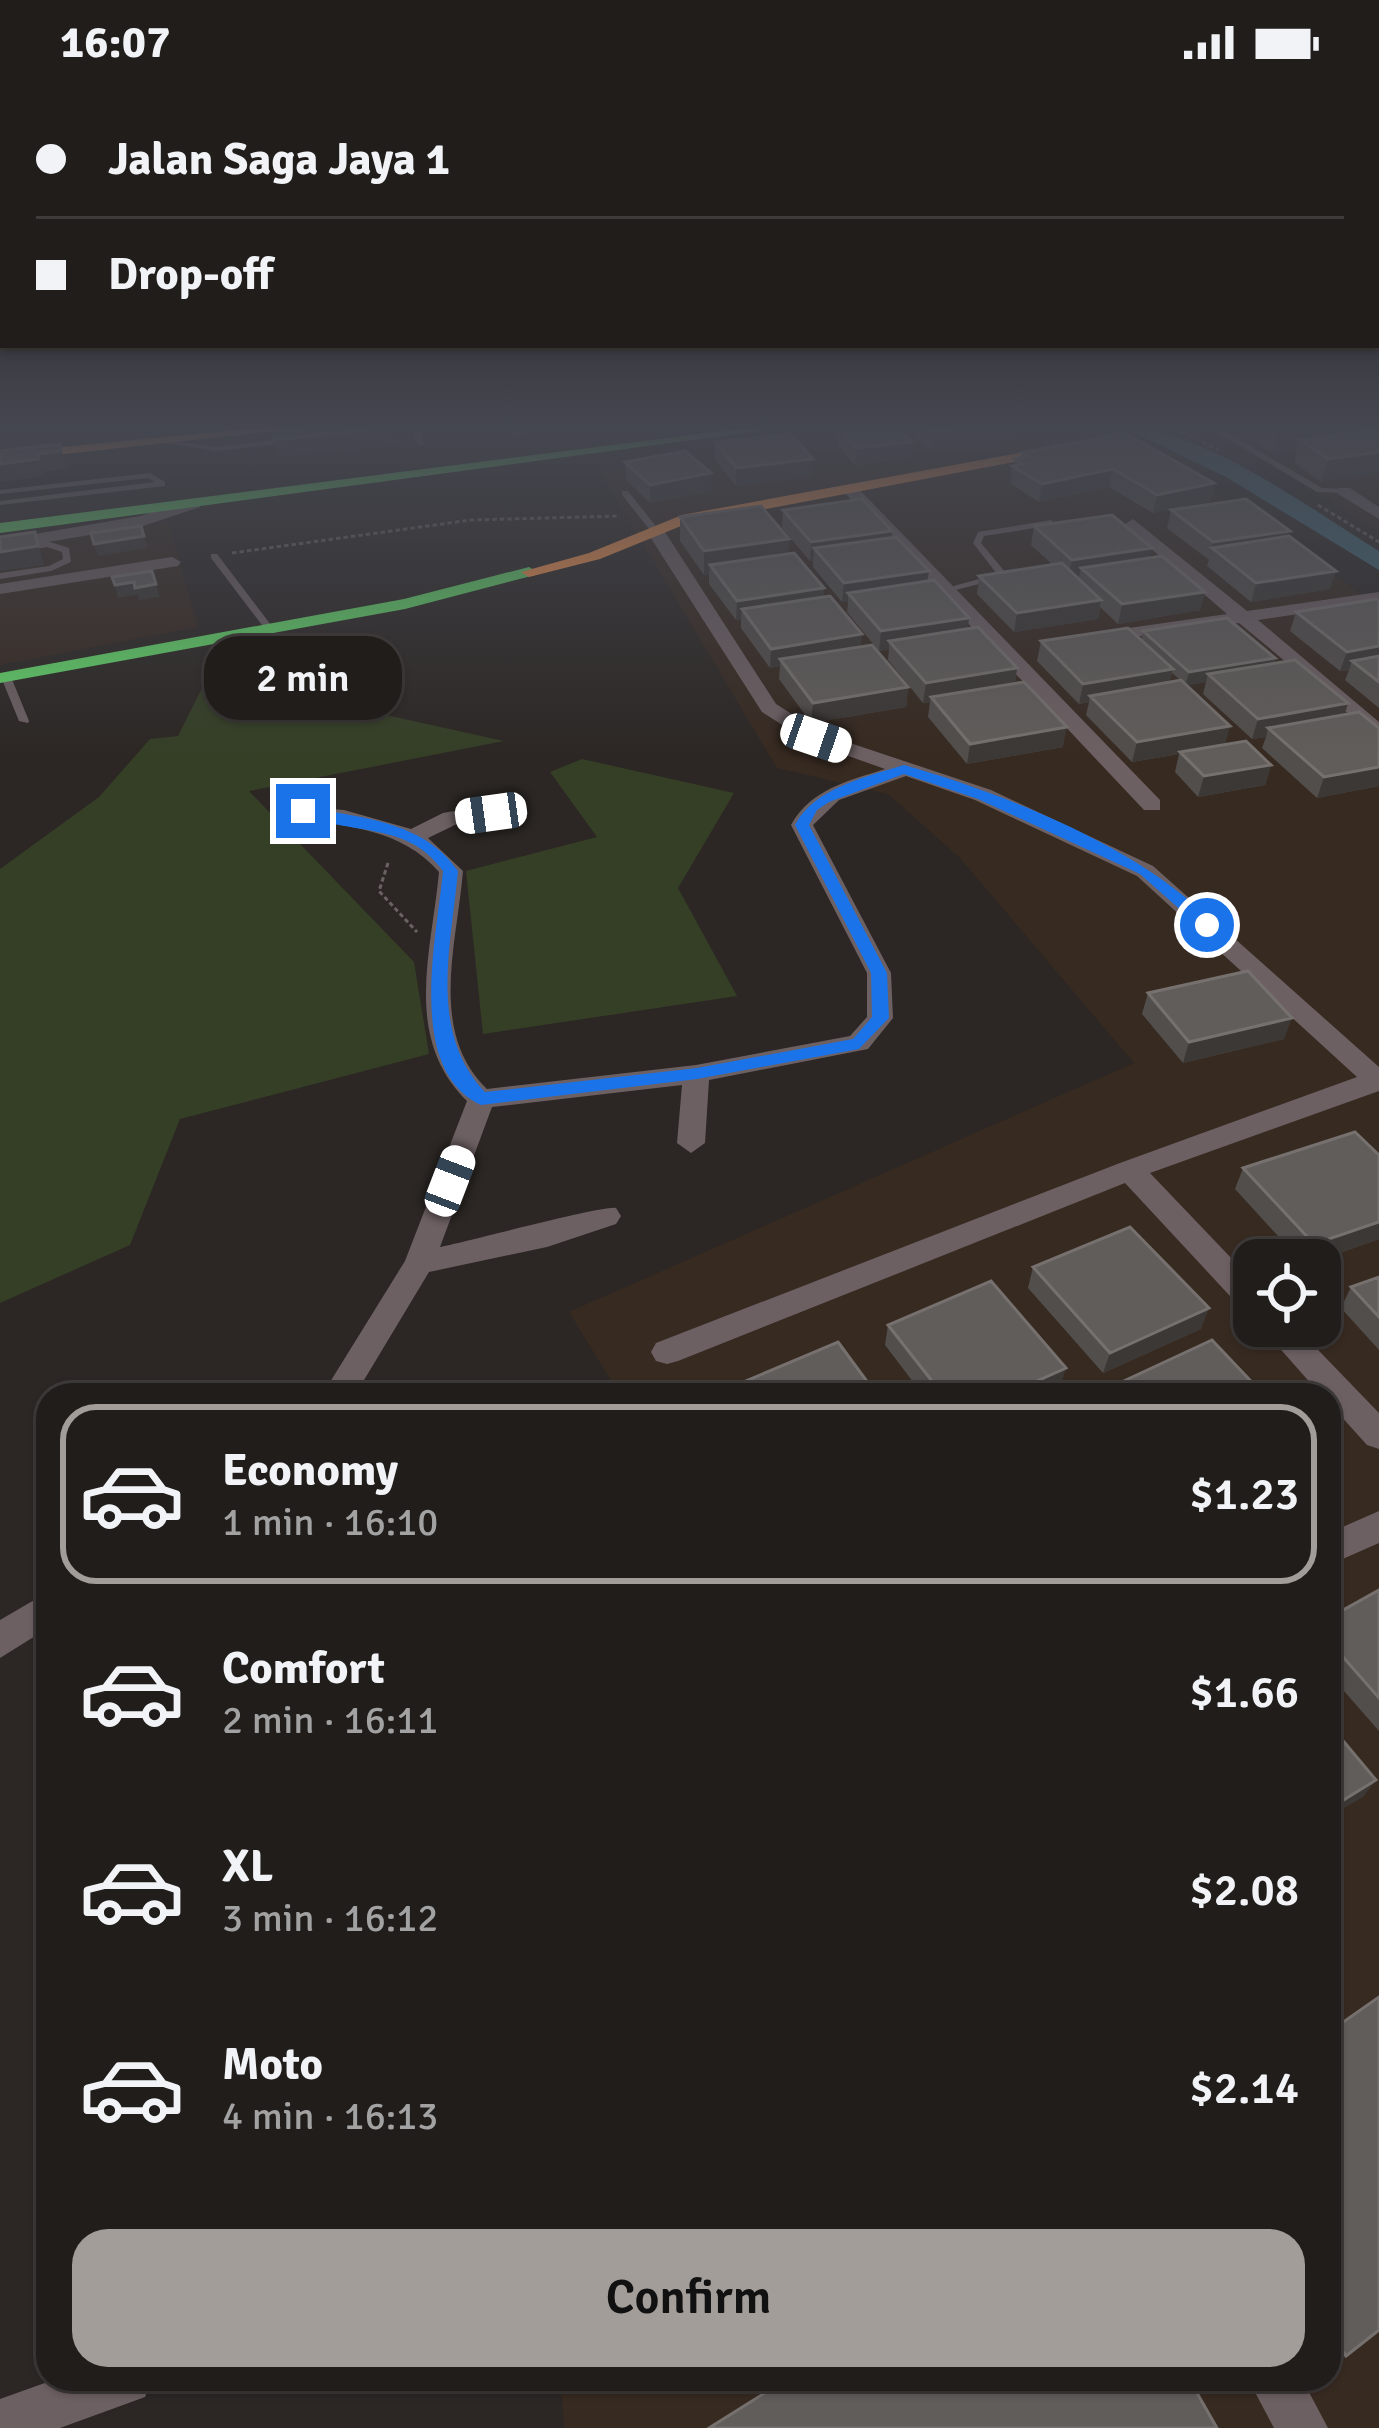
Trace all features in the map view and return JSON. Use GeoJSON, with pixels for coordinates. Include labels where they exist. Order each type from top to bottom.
{"type":"FeatureCollection","features":[{"type":"Feature","properties":{"kind":"main road"},"geometry":{"type":"LineString","coordinates":[[3,677],[405,604],[594,556],[627,538]]}},
{"type":"Feature","properties":{"kind":"street"},"geometry":{"type":"LineString","coordinates":[[0,550],[57,538]]}},
{"type":"Feature","properties":{"kind":"street"},"geometry":{"type":"LineString","coordinates":[[659,538],[769,708],[816,738],[983,796],[1145,871],[1378,1081],[1130,1170],[667,1352]]}},
{"type":"Feature","properties":{"kind":"street"},"geometry":{"type":"LineString","coordinates":[[898,538],[1152,805]]}},
{"type":"Feature","properties":{"kind":"street"},"geometry":{"type":"LineString","coordinates":[[1150,538],[1379,733]]}},
{"type":"Feature","properties":{"kind":"street"},"geometry":{"type":"LineString","coordinates":[[0,589],[172,562]]}},
{"type":"Feature","properties":{"kind":"street"},"geometry":{"type":"LineString","coordinates":[[1080,641],[1379,597]]}},
{"type":"Feature","properties":{"kind":"street"},"geometry":{"type":"LineString","coordinates":[[1010,652],[1033,648]]}},
{"type":"Feature","properties":{"kind":"street"},"geometry":{"type":"LineString","coordinates":[[481,1099],[697,1074],[859,1043],[880,1018],[879,973],[802,825],[811,807],[824,799],[904,769]]}},
{"type":"Feature","properties":{"kind":"street"},"geometry":{"type":"LineString","coordinates":[[412,837],[451,818],[508,808]]}},
{"type":"Feature","properties":{"kind":"street"},"geometry":{"type":"LineString","coordinates":[[303,811],[385,825],[440,855],[451,871],[441,1032],[455,1071],[481,1099]]}},
{"type":"Feature","properties":{"kind":"street"},"geometry":{"type":"LineString","coordinates":[[692,1143],[697,1074]]}},
{"type":"Feature","properties":{"kind":"street"},"geometry":{"type":"LineString","coordinates":[[345,1383],[418,1263],[481,1099]]}},
{"type":"Feature","properties":{"kind":"street"},"geometry":{"type":"LineString","coordinates":[[1130,1170],[1233,1280]]}},
{"type":"Feature","properties":{"kind":"street"},"geometry":{"type":"LineString","coordinates":[[418,1263],[548,1236],[606,1216]]}},
{"type":"Feature","properties":{"kind":"street"},"geometry":{"type":"LineString","coordinates":[[1296,1347],[1330,1383]]}},
{"type":"Feature","properties":{"kind":"street"},"geometry":{"type":"LineString","coordinates":[[1341,1395],[1379,1435]]}},
{"type":"Feature","properties":{"kind":"street"},"geometry":{"type":"LineString","coordinates":[[1341,1544],[1379,1526]]}},
{"type":"Feature","properties":{"kind":"street"},"geometry":{"type":"LineString","coordinates":[[0,1641],[36,1616]]}},
{"type":"Feature","properties":{"kind":"street"},"geometry":{"type":"LineString","coordinates":[[0,2424],[94,2391]]}},
{"type":"Feature","properties":{"kind":"street"},"geometry":{"type":"LineString","coordinates":[[1280,2391],[1303,2428]]}},
{"type":"Feature","properties":{"kind":"lane"},"geometry":{"type":"LineString","coordinates":[[948,589],[1003,575],[977,543],[979,538]]}},
{"type":"Feature","properties":{"kind":"lane"},"geometry":{"type":"LineString","coordinates":[[0,550],[46,548],[57,554],[44,566],[0,576]]}},
{"type":"Feature","properties":{"kind":"lane"},"geometry":{"type":"LineString","coordinates":[[214,556],[268,627]]}},
{"type":"Feature","properties":{"kind":"lane"},"geometry":{"type":"LineString","coordinates":[[3,677],[24,721]]}},
{"type":"Feature","properties":{"kind":"path"},"geometry":{"type":"LineString","coordinates":[[214,556],[340,538]]}},
{"type":"Feature","properties":{"kind":"path"},"geometry":{"type":"LineString","coordinates":[[388,863],[379,891],[412,930],[443,946]]}},
{"type":"Feature","properties":{"kind":"shaded area"},"geometry":{"type":"Polygon","coordinates":[[[62,538],[173,538],[198,627],[0,665],[0,548],[62,538]]]}},
{"type":"Feature","properties":{"kind":"shaded area"},"geometry":{"type":"Polygon","coordinates":[[[640,538],[1286,538],[1379,608],[1379,2428],[564,2428],[562,2391],[1341,2391],[1341,1383],[613,1383],[569,1312],[1134,1063],[960,858],[888,794],[777,768],[640,538]]]}},
{"type":"Feature","properties":{"kind":"green space"},"geometry":{"type":"Polygon","coordinates":[[[208,676],[504,741],[249,791],[414,962],[429,1054],[180,1119],[130,1245],[0,1303],[0,869],[99,797],[150,739],[178,736],[208,676]]]}},
{"type":"Feature","properties":{"kind":"green space"},"geometry":{"type":"Polygon","coordinates":[[[582,759],[734,793],[678,888],[737,996],[483,1034],[466,871],[597,837],[550,772],[582,759]]]}},
{"type":"Feature","properties":{"kind":"building"},"geometry":{"type":"Polygon","coordinates":[[[0,538],[36,538],[38,546],[0,552],[0,538]]]}},
{"type":"Feature","properties":{"kind":"building"},"geometry":{"type":"Polygon","coordinates":[[[92,538],[129,538],[94,544],[92,538]]]}},
{"type":"Feature","properties":{"kind":"building"},"geometry":{"type":"Polygon","coordinates":[[[695,538],[789,539],[704,551],[695,538]]]}},
{"type":"Feature","properties":{"kind":"building"},"geometry":{"type":"Polygon","coordinates":[[[897,538],[929,571],[844,583],[814,548],[897,538]]]}},
{"type":"Feature","properties":{"kind":"building"},"geometry":{"type":"Polygon","coordinates":[[[1048,538],[1140,538],[1152,548],[1072,560],[1048,538]]]}},
{"type":"Feature","properties":{"kind":"building"},"geometry":{"type":"Polygon","coordinates":[[[1292,538],[1336,571],[1256,583],[1212,548],[1292,538]]]}},
{"type":"Feature","properties":{"kind":"building"},"geometry":{"type":"Polygon","coordinates":[[[794,553],[824,588],[737,601],[710,565],[794,553]]]}},
{"type":"Feature","properties":{"kind":"building"},"geometry":{"type":"Polygon","coordinates":[[[1162,556],[1205,592],[1122,604],[1081,568],[1162,556]]]}},
{"type":"Feature","properties":{"kind":"building"},"geometry":{"type":"Polygon","coordinates":[[[1062,563],[1101,600],[1017,613],[979,576],[1062,563]]]}},
{"type":"Feature","properties":{"kind":"building"},"geometry":{"type":"Polygon","coordinates":[[[152,571],[156,584],[135,588],[134,582],[115,585],[112,577],[152,571]]]}},
{"type":"Feature","properties":{"kind":"building"},"geometry":{"type":"Polygon","coordinates":[[[934,580],[969,618],[881,631],[848,593],[934,580]]]}},
{"type":"Feature","properties":{"kind":"building"},"geometry":{"type":"Polygon","coordinates":[[[830,596],[862,634],[771,649],[742,609],[830,596]]]}},
{"type":"Feature","properties":{"kind":"building"},"geometry":{"type":"Polygon","coordinates":[[[1377,599],[1379,646],[1347,652],[1296,612],[1377,599]]]}},
{"type":"Feature","properties":{"kind":"building"},"geometry":{"type":"Polygon","coordinates":[[[1227,618],[1275,658],[1189,672],[1143,631],[1227,618]]]}},
{"type":"Feature","properties":{"kind":"building"},"geometry":{"type":"Polygon","coordinates":[[[978,627],[1017,668],[926,683],[889,641],[978,627]]]}},
{"type":"Feature","properties":{"kind":"building"},"geometry":{"type":"Polygon","coordinates":[[[1128,628],[1173,669],[1083,684],[1041,641],[1128,628]]]}},
{"type":"Feature","properties":{"kind":"building"},"geometry":{"type":"Polygon","coordinates":[[[872,645],[908,687],[813,703],[780,659],[872,645]]]}},
{"type":"Feature","properties":{"kind":"building"},"geometry":{"type":"Polygon","coordinates":[[[1379,656],[1379,682],[1352,661],[1379,656]]]}},
{"type":"Feature","properties":{"kind":"building"},"geometry":{"type":"Polygon","coordinates":[[[1295,660],[1348,703],[1258,719],[1208,674],[1295,660]]]}},
{"type":"Feature","properties":{"kind":"building"},"geometry":{"type":"Polygon","coordinates":[[[1181,680],[1230,726],[1137,742],[1090,696],[1181,680]]]}},
{"type":"Feature","properties":{"kind":"building"},"geometry":{"type":"Polygon","coordinates":[[[1024,682],[1067,727],[970,744],[931,697],[1024,682]]]}},
{"type":"Feature","properties":{"kind":"building"},"geometry":{"type":"Polygon","coordinates":[[[1359,712],[1379,728],[1379,767],[1324,777],[1268,728],[1359,712]]]}},
{"type":"Feature","properties":{"kind":"building"},"geometry":{"type":"Polygon","coordinates":[[[1246,741],[1271,765],[1204,776],[1180,752],[1246,741]]]}},
{"type":"Feature","properties":{"kind":"building"},"geometry":{"type":"Polygon","coordinates":[[[1248,971],[1292,1018],[1189,1042],[1148,993],[1248,971]]]}},
{"type":"Feature","properties":{"kind":"building"},"geometry":{"type":"Polygon","coordinates":[[[1355,1132],[1379,1155],[1379,1222],[1329,1239],[1309,1239],[1243,1168],[1355,1132]]]}},
{"type":"Feature","properties":{"kind":"building"},"geometry":{"type":"Polygon","coordinates":[[[1130,1227],[1209,1308],[1110,1353],[1033,1267],[1130,1227]]]}},
{"type":"Feature","properties":{"kind":"building"},"geometry":{"type":"Polygon","coordinates":[[[1379,1277],[1379,1317],[1351,1287],[1379,1277]]]}},
{"type":"Feature","properties":{"kind":"building"},"geometry":{"type":"Polygon","coordinates":[[[991,1281],[1066,1368],[1033,1383],[934,1383],[888,1325],[991,1281]]]}},
{"type":"Feature","properties":{"kind":"building"},"geometry":{"type":"Polygon","coordinates":[[[1212,1340],[1253,1383],[1120,1383],[1212,1340]]]}},
{"type":"Feature","properties":{"kind":"building"},"geometry":{"type":"Polygon","coordinates":[[[838,1342],[868,1383],[741,1383],[838,1342]]]}},
{"type":"Feature","properties":{"kind":"building"},"geometry":{"type":"Polygon","coordinates":[[[1379,1590],[1379,1698],[1341,1655],[1341,1611],[1379,1590]]]}},
{"type":"Feature","properties":{"kind":"building"},"geometry":{"type":"Polygon","coordinates":[[[1341,1738],[1376,1780],[1341,1802],[1341,1738]]]}},
{"type":"Feature","properties":{"kind":"building"},"geometry":{"type":"Polygon","coordinates":[[[1379,1997],[1379,2330],[1346,2356],[1341,2348],[1341,2024],[1379,1997]]]}},
{"type":"Feature","properties":{"kind":"building"},"geometry":{"type":"Polygon","coordinates":[[[768,2391],[1196,2391],[1217,2428],[709,2428],[768,2391]]]}},
{"type":"Feature","properties":{"kind":"waterway"},"geometry":{"type":"LineString","coordinates":[[1341,538],[1379,562]]}},
{"type":"Feature","properties":{"kind":"traffic: fast"},"geometry":{"type":"LineString","coordinates":[[0,678],[405,604],[529,572]]}},
{"type":"Feature","properties":{"kind":"traffic: slow"},"geometry":{"type":"LineString","coordinates":[[529,572],[594,556],[637,538]]}},
{"type":"Feature","properties":{"kind":"route"},"geometry":{"type":"LineString","coordinates":[[303,811],[385,825],[440,855],[451,871],[439,989],[441,1032],[455,1071],[481,1099],[697,1074],[859,1043],[880,1018],[879,973],[802,825],[811,807],[824,799],[904,769],[983,796],[1145,871],[1207,925]]}}]}
